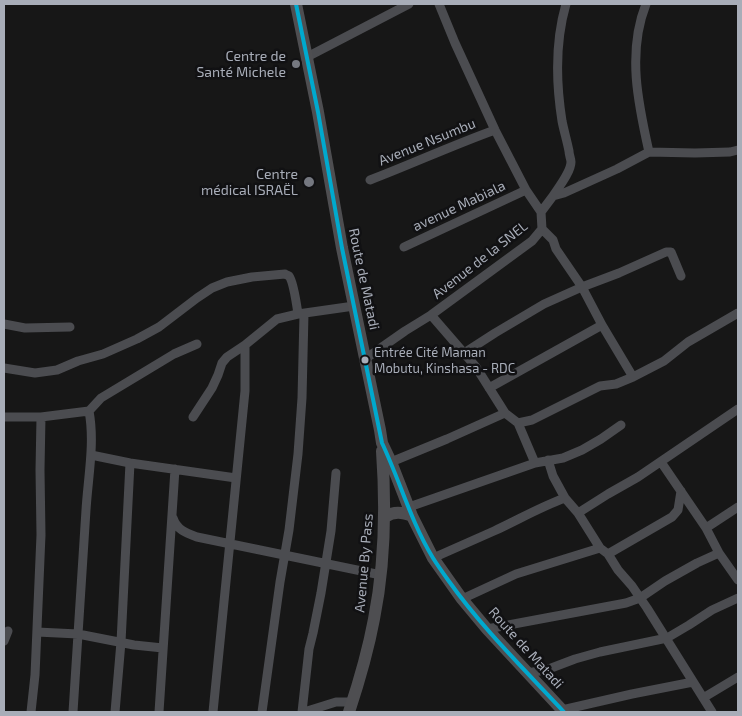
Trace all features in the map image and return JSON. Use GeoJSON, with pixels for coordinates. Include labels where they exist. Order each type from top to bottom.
{"type":"FeatureCollection","features":[{"type":"Feature","properties":{"kind":"highway","name":"Route de Matadi"},"geometry":{"type":"LineString","coordinates":[[296,4],[318,112],[342,248],[382,443],[411,512],[434,558],[462,599],[487,629],[563,711]]}},
{"type":"Feature","properties":{"kind":"highway","name":"Avenue By Pass"},"geometry":{"type":"LineString","coordinates":[[351,707],[374,620],[381,575],[385,516],[382,443]]}},
{"type":"Feature","properties":{"kind":"highway"},"geometry":{"type":"LineString","coordinates":[[385,516],[390,513],[411,512]]}},
{"type":"Feature","properties":{"kind":"street"},"geometry":{"type":"LineString","coordinates":[[307,57],[409,4]]}},
{"type":"Feature","properties":{"kind":"street"},"geometry":{"type":"LineString","coordinates":[[438,4],[495,130],[526,190],[541,212]]}},
{"type":"Feature","properties":{"kind":"street","name":"Avenue de la SNEL"},"geometry":{"type":"LineString","coordinates":[[365,359],[431,315],[532,241],[542,229],[541,212],[564,179],[571,162],[558,92],[557,72],[558,45],[566,4]]}},
{"type":"Feature","properties":{"kind":"street"},"geometry":{"type":"LineString","coordinates":[[646,4],[638,37],[636,76],[649,152]]}},
{"type":"Feature","properties":{"kind":"street","name":"Avenue Nsumbu"},"geometry":{"type":"LineString","coordinates":[[370,180],[495,130]]}},
{"type":"Feature","properties":{"kind":"street"},"geometry":{"type":"LineString","coordinates":[[553,196],[564,193],[617,169],[649,152],[695,153],[738,150]]}},
{"type":"Feature","properties":{"kind":"street","name":"avenue Mabiala"},"geometry":{"type":"LineString","coordinates":[[404,247],[526,190]]}},
{"type":"Feature","properties":{"kind":"street"},"geometry":{"type":"LineString","coordinates":[[542,229],[553,240],[556,249],[582,286],[602,325],[633,377]]}},
{"type":"Feature","properties":{"kind":"street"},"geometry":{"type":"LineString","coordinates":[[464,353],[544,304],[582,286],[619,273],[669,251],[682,276]]}},
{"type":"Feature","properties":{"kind":"street"},"geometry":{"type":"LineString","coordinates":[[4,368],[35,373],[57,370],[78,360],[103,354],[137,339],[159,327],[212,288],[228,282],[252,277],[285,274],[288,276],[301,314],[302,389],[298,454],[262,712]]}},
{"type":"Feature","properties":{"kind":"street"},"geometry":{"type":"LineString","coordinates":[[193,417],[212,388],[222,363],[227,357],[277,319],[354,306]]}},
{"type":"Feature","properties":{"kind":"street"},"geometry":{"type":"LineString","coordinates":[[518,423],[532,420],[600,386],[616,384],[633,377],[664,361],[688,342],[738,313]]}},
{"type":"Feature","properties":{"kind":"street"},"geometry":{"type":"LineString","coordinates":[[431,315],[476,367],[505,413],[518,423],[535,462]]}},
{"type":"Feature","properties":{"kind":"street"},"geometry":{"type":"LineString","coordinates":[[4,324],[25,328],[70,327]]}},
{"type":"Feature","properties":{"kind":"street"},"geometry":{"type":"LineString","coordinates":[[489,388],[602,325]]}},
{"type":"Feature","properties":{"kind":"street"},"geometry":{"type":"LineString","coordinates":[[4,418],[89,411],[101,398],[174,354],[196,344]]}},
{"type":"Feature","properties":{"kind":"street"},"geometry":{"type":"LineString","coordinates":[[212,712],[244,391],[245,345]]}},
{"type":"Feature","properties":{"kind":"street"},"geometry":{"type":"LineString","coordinates":[[578,514],[661,462],[738,409]]}},
{"type":"Feature","properties":{"kind":"street"},"geometry":{"type":"LineString","coordinates":[[73,712],[91,455],[91,421],[89,411]]}},
{"type":"Feature","properties":{"kind":"street"},"geometry":{"type":"LineString","coordinates":[[391,462],[505,413]]}},
{"type":"Feature","properties":{"kind":"street"},"geometry":{"type":"LineString","coordinates":[[31,712],[38,632],[41,535],[41,416]]}},
{"type":"Feature","properties":{"kind":"street"},"geometry":{"type":"LineString","coordinates":[[411,512],[535,462],[563,458],[602,439],[621,426]]}},
{"type":"Feature","properties":{"kind":"street"},"geometry":{"type":"LineString","coordinates":[[91,455],[130,463],[236,478]]}},
{"type":"Feature","properties":{"kind":"street"},"geometry":{"type":"LineString","coordinates":[[548,460],[553,476],[565,498],[600,548],[608,554],[618,570],[632,586],[712,712]]}},
{"type":"Feature","properties":{"kind":"street"},"geometry":{"type":"LineString","coordinates":[[661,462],[706,528],[719,554],[738,580]]}},
{"type":"Feature","properties":{"kind":"street"},"geometry":{"type":"LineString","coordinates":[[115,712],[121,642],[130,463]]}},
{"type":"Feature","properties":{"kind":"street"},"geometry":{"type":"LineString","coordinates":[[158,712],[175,469]]}},
{"type":"Feature","properties":{"kind":"street"},"geometry":{"type":"LineString","coordinates":[[336,472],[331,531],[309,649],[303,712],[336,702],[351,707]]}},
{"type":"Feature","properties":{"kind":"street"},"geometry":{"type":"LineString","coordinates":[[608,554],[672,517],[678,510],[681,491]]}},
{"type":"Feature","properties":{"kind":"street"},"geometry":{"type":"LineString","coordinates":[[434,558],[565,498]]}},
{"type":"Feature","properties":{"kind":"street"},"geometry":{"type":"LineString","coordinates":[[706,528],[738,507]]}},
{"type":"Feature","properties":{"kind":"street"},"geometry":{"type":"LineString","coordinates":[[172,515],[178,528],[185,533],[381,575]]}},
{"type":"Feature","properties":{"kind":"street"},"geometry":{"type":"LineString","coordinates":[[462,599],[516,574],[600,548]]}},
{"type":"Feature","properties":{"kind":"street"},"geometry":{"type":"LineString","coordinates":[[487,629],[626,603],[640,598],[697,563],[719,554]]}},
{"type":"Feature","properties":{"kind":"street"},"geometry":{"type":"LineString","coordinates":[[527,673],[546,670],[600,652],[666,638],[712,610],[738,598]]}},
{"type":"Feature","properties":{"kind":"street"},"geometry":{"type":"LineString","coordinates":[[4,641],[8,631]]}},
{"type":"Feature","properties":{"kind":"street"},"geometry":{"type":"LineString","coordinates":[[38,632],[78,634],[134,645],[163,648]]}},
{"type":"Feature","properties":{"kind":"street"},"geometry":{"type":"LineString","coordinates":[[703,698],[738,677]]}},
{"type":"Feature","properties":{"kind":"street"},"geometry":{"type":"LineString","coordinates":[[563,711],[632,694],[693,682]]}},
{"type":"Feature","properties":{"kind":"transit line"},"geometry":{"type":"LineString","coordinates":[[296,4],[318,112],[342,248],[382,443],[418,530],[439,567],[489,632],[564,712]]}},
{"type":"Feature","properties":{"kind":"place","name":"Centre de Santé Michele"},"geometry":{"type":"Point","coordinates":[296,64]}},
{"type":"Feature","properties":{"kind":"place","name":"Centre médical ISRAËL"},"geometry":{"type":"Point","coordinates":[309,182]}},
{"type":"Feature","properties":{"kind":"place","name":"Entrée Cité Maman Mobutu, Kinshasa - RDC"},"geometry":{"type":"Point","coordinates":[365,360]}}]}
